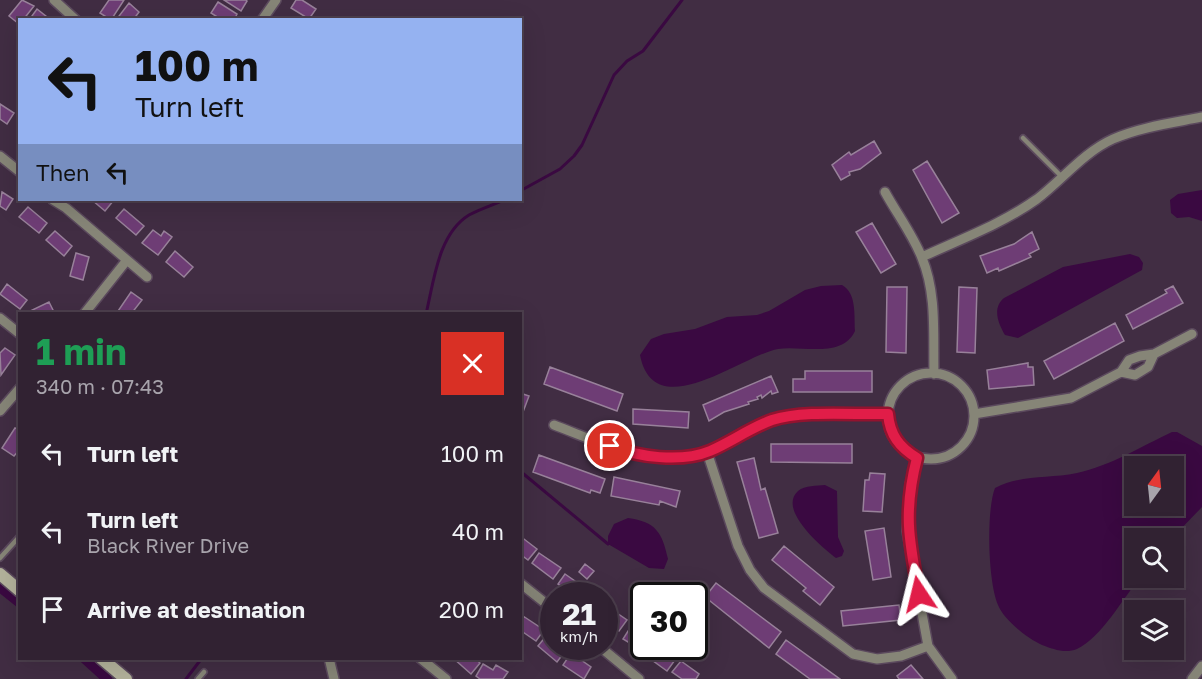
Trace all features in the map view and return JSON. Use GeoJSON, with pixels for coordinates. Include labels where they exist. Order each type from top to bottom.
{"type":"FeatureCollection","features":[{"type":"Feature","properties":{"kind":"main road"},"geometry":{"type":"LineString","coordinates":[[0,574],[18,589]]}},
{"type":"Feature","properties":{"kind":"main road"},"geometry":{"type":"LineString","coordinates":[[103,660],[126,679]]}},
{"type":"Feature","properties":{"kind":"street"},"geometry":{"type":"LineString","coordinates":[[54,0],[74,18]]}},
{"type":"Feature","properties":{"kind":"street"},"geometry":{"type":"LineString","coordinates":[[263,18],[276,0]]}},
{"type":"Feature","properties":{"kind":"street"},"geometry":{"type":"LineString","coordinates":[[922,256],[1003,220],[1037,199],[1111,140],[1142,129],[1202,117]]}},
{"type":"Feature","properties":{"kind":"street"},"geometry":{"type":"LineString","coordinates":[[0,156],[18,170]]}},
{"type":"Feature","properties":{"kind":"street"},"geometry":{"type":"LineString","coordinates":[[885,192],[922,256],[928,276],[933,310],[934,374]]}},
{"type":"Feature","properties":{"kind":"street"},"geometry":{"type":"LineString","coordinates":[[55,201],[66,208],[147,277]]}},
{"type":"Feature","properties":{"kind":"street"},"geometry":{"type":"LineString","coordinates":[[86,312],[127,260]]}},
{"type":"Feature","properties":{"kind":"street"},"geometry":{"type":"LineString","coordinates":[[0,318],[18,332]]}},
{"type":"Feature","properties":{"kind":"street"},"geometry":{"type":"LineString","coordinates":[[974,414],[1071,398],[1121,372],[1129,360],[1154,354],[1192,334]]}},
{"type":"Feature","properties":{"kind":"street"},"geometry":{"type":"LineString","coordinates":[[1121,372],[1135,375],[1148,367],[1154,354]]}},
{"type":"Feature","properties":{"kind":"street"},"geometry":{"type":"LineString","coordinates":[[934,374],[948,377],[964,389],[974,414],[972,429],[963,444],[952,454],[932,460],[917,458],[900,447],[889,429],[888,414],[892,397],[901,385],[912,378],[934,374]]}},
{"type":"Feature","properties":{"kind":"street"},"geometry":{"type":"LineString","coordinates":[[0,411],[18,390]]}},
{"type":"Feature","properties":{"kind":"street"},"geometry":{"type":"LineString","coordinates":[[554,425],[628,453],[648,457],[707,452],[773,420],[806,416],[888,414]]}},
{"type":"Feature","properties":{"kind":"street"},"geometry":{"type":"LineString","coordinates":[[707,452],[738,546],[750,570],[764,588],[854,654],[885,658],[901,656],[928,646]]}},
{"type":"Feature","properties":{"kind":"street"},"geometry":{"type":"LineString","coordinates":[[917,458],[910,484],[908,531],[928,646],[952,679]]}},
{"type":"Feature","properties":{"kind":"street"},"geometry":{"type":"LineString","coordinates":[[522,585],[540,599]]}},
{"type":"Feature","properties":{"kind":"street"},"geometry":{"type":"LineString","coordinates":[[329,660],[333,679]]}},
{"type":"Feature","properties":{"kind":"street"},"geometry":{"type":"LineString","coordinates":[[422,660],[446,679]]}},
{"type":"Feature","properties":{"kind":"street"},"geometry":{"type":"LineString","coordinates":[[616,660],[639,679]]}},
{"type":"Feature","properties":{"kind":"street"},"geometry":{"type":"LineString","coordinates":[[1192,679],[1202,666]]}},
{"type":"Feature","properties":{"kind":"lane"},"geometry":{"type":"LineString","coordinates":[[1023,138],[1062,177]]}},
{"type":"Feature","properties":{"kind":"lane"},"geometry":{"type":"LineString","coordinates":[[0,558],[18,538]]}},
{"type":"Feature","properties":{"kind":"lane"},"geometry":{"type":"LineString","coordinates":[[198,679],[204,672]]}},
{"type":"Feature","properties":{"kind":"shaded area"},"geometry":{"type":"Polygon","coordinates":[[[1202,190],[1202,221],[1189,217],[1177,218],[1171,213],[1170,200],[1178,194],[1202,190]]]}},
{"type":"Feature","properties":{"kind":"shaded area"},"geometry":{"type":"Polygon","coordinates":[[[1130,254],[1139,257],[1143,263],[1142,270],[1018,338],[1005,335],[998,321],[997,311],[1004,298],[1063,267],[1130,254]]]}},
{"type":"Feature","properties":{"kind":"shaded area"},"geometry":{"type":"Polygon","coordinates":[[[842,285],[850,293],[852,299],[855,331],[849,340],[841,345],[820,349],[778,349],[723,373],[681,386],[663,385],[649,376],[640,355],[651,339],[664,334],[695,329],[727,317],[757,315],[769,311],[805,290],[821,286],[842,285]]]}},
{"type":"Feature","properties":{"kind":"shaded area"},"geometry":{"type":"Polygon","coordinates":[[[1172,432],[1177,432],[1202,446],[1202,507],[1182,528],[1124,528],[1124,588],[1132,588],[1103,627],[1086,644],[1077,649],[1064,651],[1042,645],[1017,628],[1005,617],[998,605],[990,564],[989,529],[995,488],[1015,481],[1077,473],[1124,456],[1172,432]]]}},
{"type":"Feature","properties":{"kind":"shaded area"},"geometry":{"type":"Polygon","coordinates":[[[825,485],[837,491],[838,537],[844,551],[842,556],[836,558],[804,528],[793,508],[793,499],[798,491],[825,485]]]}},
{"type":"Feature","properties":{"kind":"shaded area"},"geometry":{"type":"Polygon","coordinates":[[[628,518],[645,522],[660,535],[668,559],[664,569],[649,568],[608,544],[608,536],[614,524],[628,518]]]}},
{"type":"Feature","properties":{"kind":"building"},"geometry":{"type":"Polygon","coordinates":[[[22,0],[34,6],[25,18],[18,18],[18,23],[9,16],[22,0]]]}},
{"type":"Feature","properties":{"kind":"building"},"geometry":{"type":"Polygon","coordinates":[[[109,0],[124,0],[112,18],[100,13],[109,0]]]}},
{"type":"Feature","properties":{"kind":"building"},"geometry":{"type":"Polygon","coordinates":[[[224,0],[246,0],[247,1],[241,11],[224,0]]]}},
{"type":"Feature","properties":{"kind":"building"},"geometry":{"type":"Polygon","coordinates":[[[296,0],[302,0],[316,9],[307,18],[291,8],[296,0]]]}},
{"type":"Feature","properties":{"kind":"building"},"geometry":{"type":"Polygon","coordinates":[[[218,2],[237,14],[235,18],[219,18],[211,13],[218,2]]]}},
{"type":"Feature","properties":{"kind":"building"},"geometry":{"type":"Polygon","coordinates":[[[129,3],[139,12],[134,18],[118,18],[129,3]]]}},
{"type":"Feature","properties":{"kind":"building"},"geometry":{"type":"Polygon","coordinates":[[[37,9],[47,17],[46,18],[30,18],[37,9]]]}},
{"type":"Feature","properties":{"kind":"building"},"geometry":{"type":"Polygon","coordinates":[[[0,104],[14,113],[7,124],[0,119],[0,104]]]}},
{"type":"Feature","properties":{"kind":"building"},"geometry":{"type":"Polygon","coordinates":[[[874,141],[881,153],[860,169],[849,172],[850,175],[841,180],[832,165],[849,152],[851,155],[874,141]]]}},
{"type":"Feature","properties":{"kind":"building"},"geometry":{"type":"Polygon","coordinates":[[[927,161],[959,213],[942,223],[913,170],[927,161]]]}},
{"type":"Feature","properties":{"kind":"building"},"geometry":{"type":"Polygon","coordinates":[[[2,192],[13,199],[6,210],[0,206],[2,192]]]}},
{"type":"Feature","properties":{"kind":"building"},"geometry":{"type":"Polygon","coordinates":[[[93,201],[113,201],[105,211],[93,201]]]}},
{"type":"Feature","properties":{"kind":"building"},"geometry":{"type":"Polygon","coordinates":[[[28,207],[47,223],[39,233],[19,217],[28,207]]]}},
{"type":"Feature","properties":{"kind":"building"},"geometry":{"type":"Polygon","coordinates":[[[124,209],[144,226],[136,235],[116,218],[124,209]]]}},
{"type":"Feature","properties":{"kind":"building"},"geometry":{"type":"Polygon","coordinates":[[[872,223],[896,264],[881,273],[856,232],[872,223]]]}},
{"type":"Feature","properties":{"kind":"building"},"geometry":{"type":"Polygon","coordinates":[[[153,230],[161,236],[164,231],[172,237],[158,255],[142,243],[153,230]]]}},
{"type":"Feature","properties":{"kind":"building"},"geometry":{"type":"Polygon","coordinates":[[[55,231],[72,246],[64,256],[46,240],[55,231]]]}},
{"type":"Feature","properties":{"kind":"building"},"geometry":{"type":"Polygon","coordinates":[[[1032,232],[1039,249],[1029,254],[1031,257],[999,271],[998,268],[987,273],[980,256],[1014,244],[1032,232]]]}},
{"type":"Feature","properties":{"kind":"building"},"geometry":{"type":"Polygon","coordinates":[[[175,251],[193,267],[184,277],[166,262],[175,251]]]}},
{"type":"Feature","properties":{"kind":"building"},"geometry":{"type":"Polygon","coordinates":[[[76,253],[89,257],[83,280],[70,276],[76,253]]]}},
{"type":"Feature","properties":{"kind":"building"},"geometry":{"type":"Polygon","coordinates":[[[7,284],[27,300],[20,309],[0,294],[7,284]]]}},
{"type":"Feature","properties":{"kind":"building"},"geometry":{"type":"Polygon","coordinates":[[[1173,286],[1183,303],[1133,329],[1126,315],[1167,293],[1165,290],[1173,286]]]}},
{"type":"Feature","properties":{"kind":"building"},"geometry":{"type":"Polygon","coordinates":[[[887,287],[907,287],[906,353],[886,352],[887,287]]]}},
{"type":"Feature","properties":{"kind":"building"},"geometry":{"type":"Polygon","coordinates":[[[959,287],[977,288],[975,353],[957,352],[959,287]]]}},
{"type":"Feature","properties":{"kind":"building"},"geometry":{"type":"Polygon","coordinates":[[[131,292],[142,300],[133,312],[117,312],[131,292]]]}},
{"type":"Feature","properties":{"kind":"building"},"geometry":{"type":"Polygon","coordinates":[[[49,302],[54,312],[28,312],[49,302]]]}},
{"type":"Feature","properties":{"kind":"building"},"geometry":{"type":"Polygon","coordinates":[[[1115,323],[1124,341],[1054,379],[1044,361],[1115,323]]]}},
{"type":"Feature","properties":{"kind":"building"},"geometry":{"type":"Polygon","coordinates":[[[5,348],[15,355],[1,375],[0,353],[5,348]]]}},
{"type":"Feature","properties":{"kind":"building"},"geometry":{"type":"Polygon","coordinates":[[[1028,363],[1028,367],[1033,367],[1034,385],[989,389],[987,370],[1028,363]]]}},
{"type":"Feature","properties":{"kind":"building"},"geometry":{"type":"Polygon","coordinates":[[[550,367],[623,394],[617,411],[544,384],[550,367]]]}},
{"type":"Feature","properties":{"kind":"building"},"geometry":{"type":"Polygon","coordinates":[[[805,371],[872,371],[872,392],[793,392],[793,379],[805,379],[805,371]]]}},
{"type":"Feature","properties":{"kind":"building"},"geometry":{"type":"Polygon","coordinates":[[[771,376],[778,392],[772,394],[771,391],[762,398],[761,395],[757,397],[758,399],[748,402],[749,404],[724,412],[709,421],[703,405],[771,376]]]}},
{"type":"Feature","properties":{"kind":"building"},"geometry":{"type":"Polygon","coordinates":[[[522,394],[529,396],[522,415],[522,394]]]}},
{"type":"Feature","properties":{"kind":"building"},"geometry":{"type":"Polygon","coordinates":[[[633,409],[689,412],[688,428],[633,424],[633,409]]]}},
{"type":"Feature","properties":{"kind":"building"},"geometry":{"type":"Polygon","coordinates":[[[15,428],[18,429],[18,451],[14,456],[2,448],[15,428]]]}},
{"type":"Feature","properties":{"kind":"building"},"geometry":{"type":"Polygon","coordinates":[[[771,444],[852,444],[852,463],[771,462],[771,444]]]}},
{"type":"Feature","properties":{"kind":"building"},"geometry":{"type":"Polygon","coordinates":[[[539,455],[605,479],[600,493],[591,490],[590,493],[533,472],[539,455]]]}},
{"type":"Feature","properties":{"kind":"building"},"geometry":{"type":"Polygon","coordinates":[[[754,458],[761,490],[765,488],[778,533],[759,538],[737,462],[754,458]]]}},
{"type":"Feature","properties":{"kind":"building"},"geometry":{"type":"Polygon","coordinates":[[[870,473],[885,474],[882,512],[863,511],[865,480],[869,480],[870,473]]]}},
{"type":"Feature","properties":{"kind":"building"},"geometry":{"type":"Polygon","coordinates":[[[614,477],[680,491],[676,507],[660,501],[659,505],[611,496],[614,477]]]}},
{"type":"Feature","properties":{"kind":"building"},"geometry":{"type":"Polygon","coordinates":[[[884,528],[891,577],[873,580],[865,531],[884,528]]]}},
{"type":"Feature","properties":{"kind":"building"},"geometry":{"type":"Polygon","coordinates":[[[522,538],[537,549],[528,560],[522,556],[522,538]]]}},
{"type":"Feature","properties":{"kind":"building"},"geometry":{"type":"Polygon","coordinates":[[[784,546],[834,587],[820,605],[803,591],[806,588],[772,560],[784,546]]]}},
{"type":"Feature","properties":{"kind":"building"},"geometry":{"type":"Polygon","coordinates":[[[539,553],[561,568],[553,579],[532,563],[539,553]]]}},
{"type":"Feature","properties":{"kind":"building"},"geometry":{"type":"Polygon","coordinates":[[[585,564],[594,571],[587,579],[579,572],[585,564]]]}},
{"type":"Feature","properties":{"kind":"building"},"geometry":{"type":"Polygon","coordinates":[[[565,574],[576,582],[559,582],[565,574]]]}},
{"type":"Feature","properties":{"kind":"building"},"geometry":{"type":"Polygon","coordinates":[[[716,583],[781,632],[769,648],[708,599],[708,593],[716,583]]]}},
{"type":"Feature","properties":{"kind":"building"},"geometry":{"type":"Polygon","coordinates":[[[899,605],[901,620],[843,626],[841,611],[899,605]]]}},
{"type":"Feature","properties":{"kind":"building"},"geometry":{"type":"Polygon","coordinates":[[[618,614],[627,620],[618,630],[618,614]]]}},
{"type":"Feature","properties":{"kind":"building"},"geometry":{"type":"Polygon","coordinates":[[[523,616],[540,627],[540,636],[536,641],[522,631],[523,616]]]}},
{"type":"Feature","properties":{"kind":"building"},"geometry":{"type":"Polygon","coordinates":[[[630,628],[630,643],[623,639],[630,628]]]}},
{"type":"Feature","properties":{"kind":"building"},"geometry":{"type":"Polygon","coordinates":[[[786,640],[840,679],[810,679],[776,654],[786,640]]]}},
{"type":"Feature","properties":{"kind":"building"},"geometry":{"type":"Polygon","coordinates":[[[455,660],[476,660],[480,663],[471,674],[455,660]]]}},
{"type":"Feature","properties":{"kind":"building"},"geometry":{"type":"Polygon","coordinates":[[[566,660],[581,660],[591,667],[584,679],[563,665],[566,660]]]}},
{"type":"Feature","properties":{"kind":"building"},"geometry":{"type":"Polygon","coordinates":[[[652,660],[675,660],[667,671],[652,660]]]}},
{"type":"Feature","properties":{"kind":"building"},"geometry":{"type":"Polygon","coordinates":[[[681,661],[699,674],[696,679],[682,679],[672,672],[681,661]]]}},
{"type":"Feature","properties":{"kind":"building"},"geometry":{"type":"Polygon","coordinates":[[[483,664],[493,670],[496,665],[508,672],[503,679],[480,679],[476,676],[483,664]]]}},
{"type":"Feature","properties":{"kind":"building"},"geometry":{"type":"Polygon","coordinates":[[[911,665],[923,679],[899,679],[897,676],[911,665]]]}},
{"type":"Feature","properties":{"kind":"waterway"},"geometry":{"type":"LineString","coordinates":[[522,190],[560,169],[574,156],[582,145],[614,75],[627,61],[643,51],[682,0]]}},
{"type":"Feature","properties":{"kind":"waterway"},"geometry":{"type":"LineString","coordinates":[[426,312],[439,259],[450,234],[469,215],[502,201]]}},
{"type":"Feature","properties":{"kind":"waterway"},"geometry":{"type":"LineString","coordinates":[[522,473],[608,544]]}},
{"type":"Feature","properties":{"kind":"waterway"},"geometry":{"type":"LineString","coordinates":[[0,587],[18,601]]}},
{"type":"Feature","properties":{"kind":"waterway"},"geometry":{"type":"LineString","coordinates":[[86,660],[107,679]]}},
{"type":"Feature","properties":{"kind":"waterway"},"geometry":{"type":"LineString","coordinates":[[186,679],[200,660]]}},
{"type":"Feature","properties":{"kind":"route"},"geometry":{"type":"LineString","coordinates":[[610,446],[648,457],[680,456],[707,452],[773,420],[806,416],[888,414],[889,429],[900,447],[917,458],[907,507],[908,531],[919,594]]}}]}
